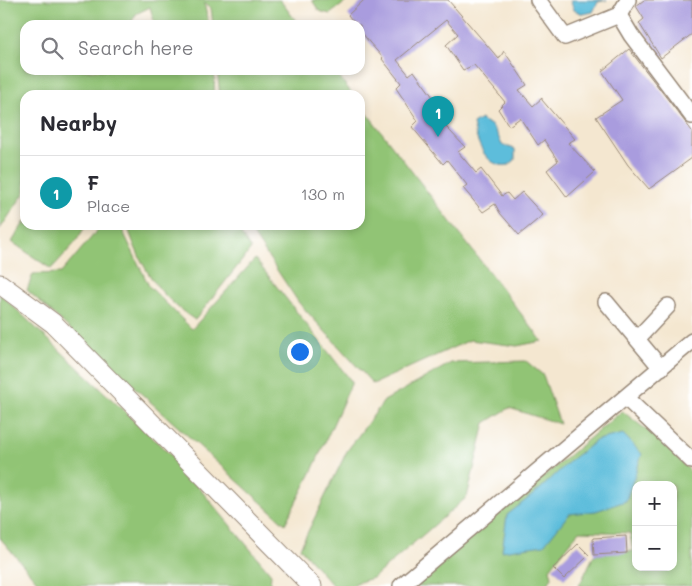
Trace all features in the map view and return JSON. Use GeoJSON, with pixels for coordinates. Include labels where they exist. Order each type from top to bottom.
{"type":"FeatureCollection","features":[{"type":"Feature","properties":{"kind":"street"},"geometry":{"type":"LineString","coordinates":[[538,0],[565,38],[619,15],[628,0]]}},
{"type":"Feature","properties":{"kind":"street"},"geometry":{"type":"LineString","coordinates":[[619,15],[631,35],[692,116]]}},
{"type":"Feature","properties":{"kind":"street"},"geometry":{"type":"LineString","coordinates":[[0,284],[53,324],[312,586]]}},
{"type":"Feature","properties":{"kind":"street"},"geometry":{"type":"LineString","coordinates":[[606,302],[661,368]]}},
{"type":"Feature","properties":{"kind":"street"},"geometry":{"type":"LineString","coordinates":[[637,339],[668,306]]}},
{"type":"Feature","properties":{"kind":"street"},"geometry":{"type":"LineString","coordinates":[[401,586],[692,342]]}},
{"type":"Feature","properties":{"kind":"street"},"geometry":{"type":"LineString","coordinates":[[626,398],[692,461]]}},
{"type":"Feature","properties":{"kind":"green space"},"geometry":{"type":"Polygon","coordinates":[[[0,0],[280,0],[295,20],[212,20],[211,8],[204,3],[208,20],[154,20],[150,7],[136,14],[133,20],[20,20],[20,75],[215,75],[214,90],[20,90],[20,199],[0,229],[0,0]]]}},
{"type":"Feature","properties":{"kind":"green space"},"geometry":{"type":"Polygon","coordinates":[[[312,0],[347,1],[330,14],[319,11],[312,0]]]}},
{"type":"Feature","properties":{"kind":"green space"},"geometry":{"type":"Polygon","coordinates":[[[218,75],[338,75],[349,90],[219,90],[218,75]]]}},
{"type":"Feature","properties":{"kind":"green space"},"geometry":{"type":"Polygon","coordinates":[[[365,111],[542,341],[517,346],[470,340],[373,384],[299,303],[250,230],[365,230],[365,111]]]}},
{"type":"Feature","properties":{"kind":"green space"},"geometry":{"type":"Polygon","coordinates":[[[20,229],[83,230],[75,243],[51,269],[12,242],[20,229]]]}},
{"type":"Feature","properties":{"kind":"green space"},"geometry":{"type":"Polygon","coordinates":[[[98,230],[122,230],[149,286],[192,329],[255,259],[352,382],[312,471],[285,524],[27,290],[33,274],[61,273],[98,230]]]}},
{"type":"Feature","properties":{"kind":"green space"},"geometry":{"type":"Polygon","coordinates":[[[129,230],[238,230],[251,249],[195,320],[170,301],[160,290],[145,267],[129,230]]]}},
{"type":"Feature","properties":{"kind":"green space"},"geometry":{"type":"Polygon","coordinates":[[[0,294],[174,458],[271,574],[270,586],[41,586],[0,538],[0,294]]]}},
{"type":"Feature","properties":{"kind":"green space"},"geometry":{"type":"Polygon","coordinates":[[[526,361],[543,375],[560,424],[509,408],[485,423],[467,497],[373,578],[352,586],[333,586],[300,548],[347,451],[384,401],[451,363],[526,361]]]}},
{"type":"Feature","properties":{"kind":"green space"},"geometry":{"type":"Polygon","coordinates":[[[622,411],[661,441],[692,473],[692,586],[579,586],[594,555],[632,551],[632,571],[677,571],[677,481],[632,481],[632,545],[630,533],[579,531],[550,569],[552,577],[547,586],[413,586],[622,411]]]}},
{"type":"Feature","properties":{"kind":"water"},"geometry":{"type":"Polygon","coordinates":[[[570,0],[607,0],[598,2],[593,12],[583,14],[574,10],[570,0]]]}},
{"type":"Feature","properties":{"kind":"water"},"geometry":{"type":"Polygon","coordinates":[[[481,119],[493,127],[502,145],[515,149],[515,160],[509,165],[494,163],[484,153],[477,139],[473,124],[481,119]]]}},
{"type":"Feature","properties":{"kind":"water"},"geometry":{"type":"Polygon","coordinates":[[[623,434],[642,454],[626,501],[596,511],[569,514],[544,545],[502,551],[507,515],[597,440],[623,434]]]}},
{"type":"Feature","properties":{"kind":"building"},"geometry":{"type":"Polygon","coordinates":[[[364,0],[448,0],[499,59],[504,51],[527,85],[519,90],[533,106],[542,98],[575,139],[568,143],[595,172],[567,197],[547,170],[558,161],[544,140],[538,145],[520,118],[509,126],[498,109],[505,102],[474,65],[463,70],[446,45],[458,34],[446,20],[397,60],[409,75],[414,71],[433,97],[438,105],[433,113],[465,147],[458,152],[476,173],[481,169],[502,196],[507,193],[513,200],[522,192],[543,215],[519,235],[500,213],[495,204],[483,212],[463,188],[467,185],[447,160],[443,164],[412,127],[418,121],[396,88],[401,83],[365,37],[365,20],[352,20],[348,15],[364,0]]]}},
{"type":"Feature","properties":{"kind":"building"},"geometry":{"type":"Polygon","coordinates":[[[644,0],[692,0],[692,34],[661,58],[639,23],[644,19],[636,6],[644,0]]]}},
{"type":"Feature","properties":{"kind":"building"},"geometry":{"type":"Polygon","coordinates":[[[629,49],[692,131],[692,158],[649,189],[628,165],[596,117],[622,100],[602,71],[629,49]]]}},
{"type":"Feature","properties":{"kind":"building"},"geometry":{"type":"Polygon","coordinates":[[[626,536],[627,553],[594,555],[593,538],[626,536]]]}},
{"type":"Feature","properties":{"kind":"building"},"geometry":{"type":"Polygon","coordinates":[[[578,544],[589,555],[564,579],[553,568],[578,544]]]}},
{"type":"Feature","properties":{"kind":"place","name":"F"},"geometry":{"type":"Point","coordinates":[438,137]}}]}
